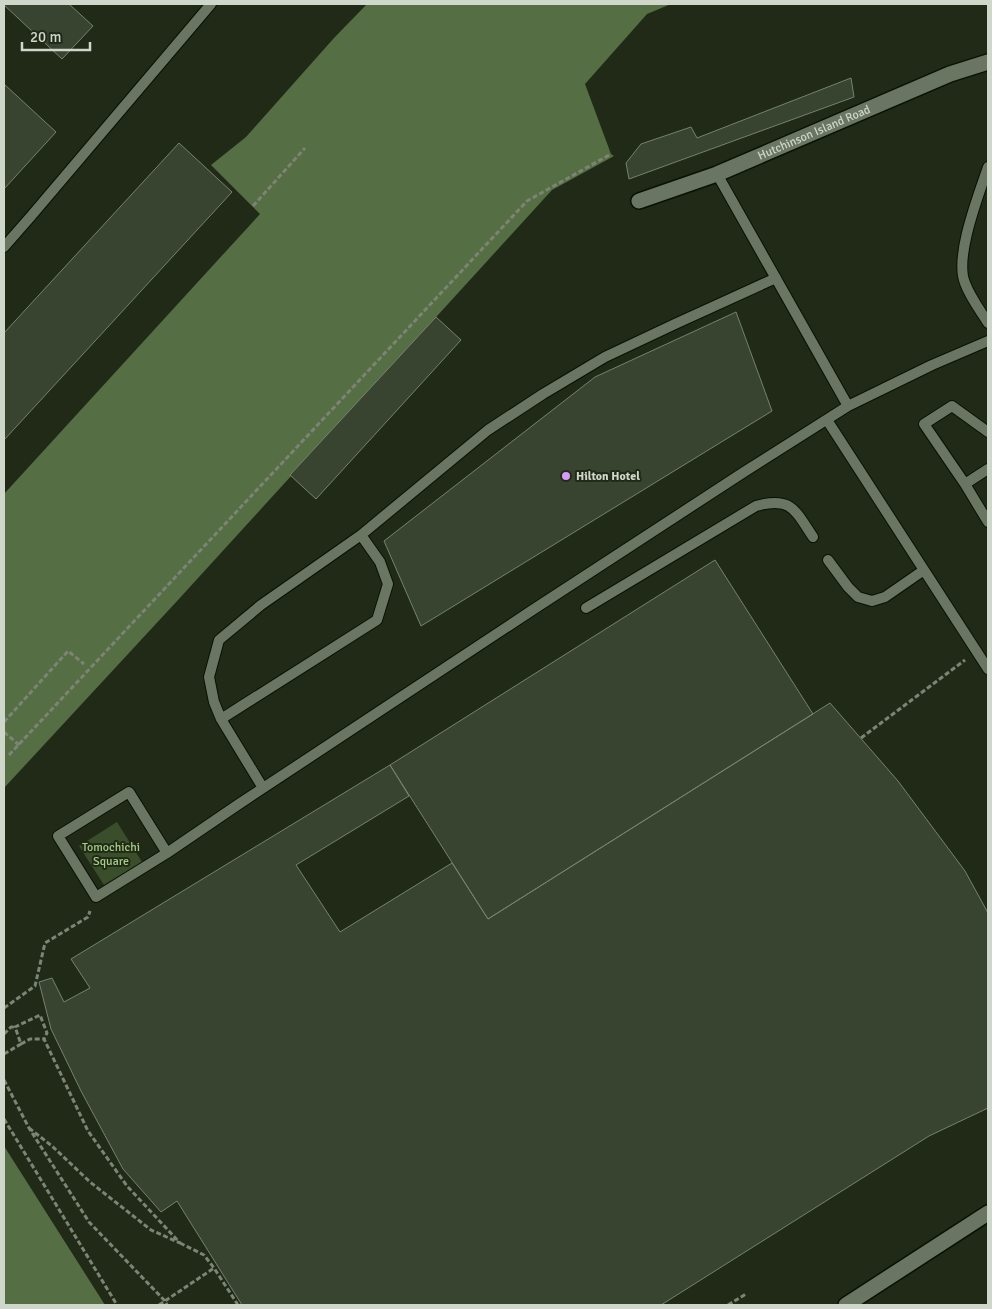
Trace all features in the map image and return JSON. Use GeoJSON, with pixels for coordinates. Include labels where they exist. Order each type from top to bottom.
{"type":"FeatureCollection","features":[{"type":"Feature","properties":{"kind":"street","name":"Hutchinson Island Road"},"geometry":{"type":"LineString","coordinates":[[639,201],[717,174],[950,74],[988,62]]}},
{"type":"Feature","properties":{"kind":"street"},"geometry":{"type":"LineString","coordinates":[[846,1305],[988,1214]]}},
{"type":"Feature","properties":{"kind":"lane"},"geometry":{"type":"LineString","coordinates":[[4,247],[210,4]]}},
{"type":"Feature","properties":{"kind":"lane"},"geometry":{"type":"LineString","coordinates":[[988,167],[966,238],[962,272],[964,283],[988,323]]}},
{"type":"Feature","properties":{"kind":"lane"},"geometry":{"type":"LineString","coordinates":[[717,174],[848,406]]}},
{"type":"Feature","properties":{"kind":"lane"},"geometry":{"type":"LineString","coordinates":[[263,788],[221,719],[214,702],[210,678],[219,640],[261,606],[361,535],[488,430],[543,394],[605,357],[776,278]]}},
{"type":"Feature","properties":{"kind":"lane"},"geometry":{"type":"LineString","coordinates":[[167,853],[129,792],[58,836],[96,897],[167,853],[727,483],[848,406],[932,365],[988,341]]}},
{"type":"Feature","properties":{"kind":"lane"},"geometry":{"type":"LineString","coordinates":[[988,432],[952,406],[924,424],[965,484],[988,522]]}},
{"type":"Feature","properties":{"kind":"lane"},"geometry":{"type":"LineString","coordinates":[[827,420],[988,669]]}},
{"type":"Feature","properties":{"kind":"lane"},"geometry":{"type":"LineString","coordinates":[[965,484],[988,470]]}},
{"type":"Feature","properties":{"kind":"lane"},"geometry":{"type":"LineString","coordinates":[[586,608],[756,506],[770,502],[785,504],[796,512],[812,537]]}},
{"type":"Feature","properties":{"kind":"lane"},"geometry":{"type":"LineString","coordinates":[[221,719],[377,620],[388,584],[380,562],[361,535]]}},
{"type":"Feature","properties":{"kind":"lane"},"geometry":{"type":"LineString","coordinates":[[828,560],[858,597],[872,601],[885,597],[924,570]]}},
{"type":"Feature","properties":{"kind":"path"},"geometry":{"type":"LineString","coordinates":[[253,206],[305,148]]}},
{"type":"Feature","properties":{"kind":"path"},"geometry":{"type":"LineString","coordinates":[[10,755],[527,201],[611,154]]}},
{"type":"Feature","properties":{"kind":"path"},"geometry":{"type":"LineString","coordinates":[[4,722],[68,651],[84,664]]}},
{"type":"Feature","properties":{"kind":"path"},"geometry":{"type":"LineString","coordinates":[[861,738],[977,651]]}},
{"type":"Feature","properties":{"kind":"path"},"geometry":{"type":"LineString","coordinates":[[4,732],[19,745]]}},
{"type":"Feature","properties":{"kind":"path"},"geometry":{"type":"LineString","coordinates":[[4,1008],[35,986],[45,943],[88,917],[96,897]]}},
{"type":"Feature","properties":{"kind":"path"},"geometry":{"type":"LineString","coordinates":[[4,1034],[11,1027],[15,1027],[40,1015],[47,1033],[44,1039]]}},
{"type":"Feature","properties":{"kind":"path"},"geometry":{"type":"LineString","coordinates":[[15,1027],[21,1044]]}},
{"type":"Feature","properties":{"kind":"path"},"geometry":{"type":"LineString","coordinates":[[4,1054],[30,1038],[44,1039]]}},
{"type":"Feature","properties":{"kind":"path"},"geometry":{"type":"LineString","coordinates":[[44,1039],[88,1131],[127,1186],[180,1243]]}},
{"type":"Feature","properties":{"kind":"path"},"geometry":{"type":"LineString","coordinates":[[4,1080],[29,1128],[89,1222],[166,1303]]}},
{"type":"Feature","properties":{"kind":"path"},"geometry":{"type":"LineString","coordinates":[[4,1119],[117,1305]]}},
{"type":"Feature","properties":{"kind":"path"},"geometry":{"type":"LineString","coordinates":[[29,1128],[52,1146],[90,1182],[152,1230],[204,1255],[238,1305]]}},
{"type":"Feature","properties":{"kind":"path"},"geometry":{"type":"LineString","coordinates":[[159,1305],[166,1303],[214,1268]]}},
{"type":"Feature","properties":{"kind":"path"},"geometry":{"type":"LineString","coordinates":[[728,1305],[746,1294]]}},
{"type":"Feature","properties":{"kind":"green space","name":"Tomochichi Square"},"geometry":{"type":"Polygon","coordinates":[[[117,822],[142,862],[104,885],[79,846],[117,822]]]}},
{"type":"Feature","properties":{"kind":"shaded area"},"geometry":{"type":"Polygon","coordinates":[[[367,4],[671,4],[647,14],[585,84],[611,154],[614,156],[552,190],[4,788],[4,494],[260,214],[211,165],[246,137],[334,38],[367,4]]]}},
{"type":"Feature","properties":{"kind":"shaded area"},"geometry":{"type":"Polygon","coordinates":[[[4,1146],[105,1305],[4,1305],[4,1146]]]}},
{"type":"Feature","properties":{"kind":"building"},"geometry":{"type":"Polygon","coordinates":[[[4,4],[69,4],[93,26],[62,59],[4,4]]]}},
{"type":"Feature","properties":{"kind":"building"},"geometry":{"type":"Polygon","coordinates":[[[851,78],[854,97],[629,179],[626,163],[641,144],[691,127],[697,138],[851,78]]]}},
{"type":"Feature","properties":{"kind":"building"},"geometry":{"type":"Polygon","coordinates":[[[4,84],[56,132],[4,189],[4,84]]]}},
{"type":"Feature","properties":{"kind":"building"},"geometry":{"type":"Polygon","coordinates":[[[179,143],[232,192],[4,440],[4,333],[179,143]]]}},
{"type":"Feature","properties":{"kind":"building","name":"Hilton Hotel"},"geometry":{"type":"Polygon","coordinates":[[[736,312],[772,411],[421,626],[384,541],[595,377],[736,312]]]}},
{"type":"Feature","properties":{"kind":"building"},"geometry":{"type":"Polygon","coordinates":[[[436,317],[461,340],[316,499],[290,475],[436,317]]]}},
{"type":"Feature","properties":{"kind":"building"},"geometry":{"type":"Polygon","coordinates":[[[715,560],[813,714],[488,919],[390,765],[715,560]]]}},
{"type":"Feature","properties":{"kind":"building"},"geometry":{"type":"Polygon","coordinates":[[[830,703],[898,781],[965,871],[988,913],[988,1108],[929,1136],[661,1305],[242,1305],[177,1201],[161,1212],[123,1169],[81,1091],[51,1029],[39,982],[52,978],[64,1002],[90,988],[71,959],[390,765],[409,796],[296,865],[340,932],[452,863],[488,919],[830,703]]]}},
{"type":"Feature","properties":{"kind":"place","name":"Hilton Hotel"},"geometry":{"type":"Point","coordinates":[566,476]}}]}
